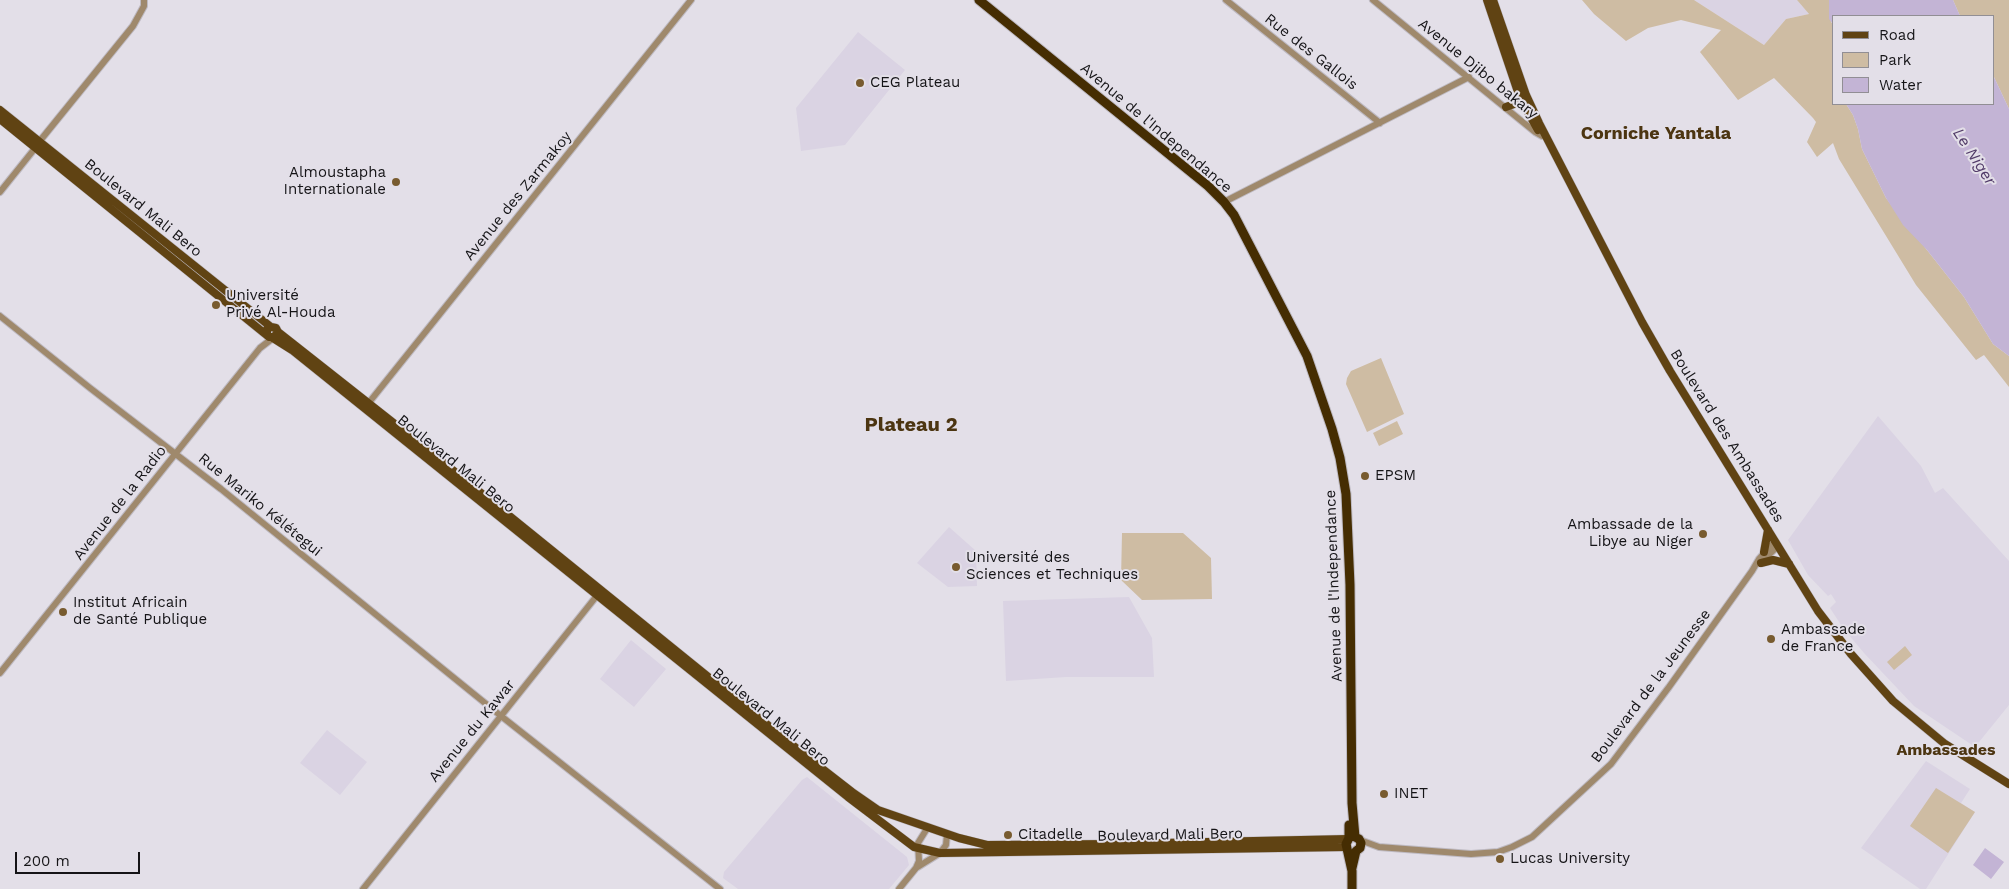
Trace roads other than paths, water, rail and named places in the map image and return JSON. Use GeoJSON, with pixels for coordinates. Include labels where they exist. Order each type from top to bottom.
{"type":"FeatureCollection","features":[{"type":"Feature","properties":{"kind":"highway","name":"Avenue de l'Independance"},"geometry":{"type":"LineString","coordinates":[[980,0],[1200,179],[1224,202],[1234,215],[1307,356],[1325,403],[1340,458],[1346,494],[1353,844],[1352,889]]}},
{"type":"Feature","properties":{"kind":"main road"},"geometry":{"type":"LineString","coordinates":[[1487,0],[1511,63]]}},
{"type":"Feature","properties":{"kind":"main road"},"geometry":{"type":"LineString","coordinates":[[1493,0],[1511,63]]}},
{"type":"Feature","properties":{"kind":"main road","name":"Boulevard des Ambassades"},"geometry":{"type":"LineString","coordinates":[[1511,63],[1523,97],[1642,322],[1670,371],[1818,610],[1851,654],[1876,683],[1913,718],[1951,749],[2009,784]]}},
{"type":"Feature","properties":{"kind":"main road"},"geometry":{"type":"LineString","coordinates":[[1506,107],[1523,97]]}},
{"type":"Feature","properties":{"kind":"main road","name":"Boulevard Mali Bero"},"geometry":{"type":"LineString","coordinates":[[0,110],[37,144],[292,350],[367,405],[599,592],[852,792],[878,810],[971,842],[987,845],[1353,844]]}},
{"type":"Feature","properties":{"kind":"main road","name":"Boulevard Mali Bero"},"geometry":{"type":"LineString","coordinates":[[0,119],[37,144]]}},
{"type":"Feature","properties":{"kind":"main road"},"geometry":{"type":"LineString","coordinates":[[1764,552],[1768,530]]}},
{"type":"Feature","properties":{"kind":"main road"},"geometry":{"type":"LineString","coordinates":[[1761,563],[1773,560],[1790,564]]}},
{"type":"Feature","properties":{"kind":"main road","name":"Boulevard Mali Bero"},"geometry":{"type":"LineString","coordinates":[[599,592],[848,797],[917,849],[940,852],[1353,844]]}},
{"type":"Feature","properties":{"kind":"main road","name":"Boulevard des Ambassades"},"geometry":{"type":"LineString","coordinates":[[1913,718],[2009,778]]}},
{"type":"Feature","properties":{"kind":"street"},"geometry":{"type":"LineString","coordinates":[[0,192],[133,26],[144,6],[144,0]]}},
{"type":"Feature","properties":{"kind":"street","name":"Avenue des Zarmakoy"},"geometry":{"type":"LineString","coordinates":[[367,405],[691,0]]}},
{"type":"Feature","properties":{"kind":"street","name":"Rue des Gallois"},"geometry":{"type":"LineString","coordinates":[[1226,0],[1380,123]]}},
{"type":"Feature","properties":{"kind":"street","name":"Avenue Djibo bakary"},"geometry":{"type":"LineString","coordinates":[[1373,0],[1543,136]]}},
{"type":"Feature","properties":{"kind":"street"},"geometry":{"type":"LineString","coordinates":[[1224,202],[1469,78]]}},
{"type":"Feature","properties":{"kind":"street","name":"Rue Mariko Kélétegui"},"geometry":{"type":"LineString","coordinates":[[0,316],[222,489],[501,716],[720,889]]}},
{"type":"Feature","properties":{"kind":"street","name":"Avenue de la Radio"},"geometry":{"type":"LineString","coordinates":[[0,673],[272,332]]}},
{"type":"Feature","properties":{"kind":"street"},"geometry":{"type":"LineString","coordinates":[[1752,571],[1777,544]]}},
{"type":"Feature","properties":{"kind":"street","name":"Boulevard de la Jeunesse"},"geometry":{"type":"LineString","coordinates":[[1353,844],[1479,854],[1498,852],[1532,837],[1611,764],[1764,552],[1777,544]]}},
{"type":"Feature","properties":{"kind":"street","name":"Avenue du Kawar"},"geometry":{"type":"LineString","coordinates":[[363,889],[599,592]]}},
{"type":"Feature","properties":{"kind":"street"},"geometry":{"type":"LineString","coordinates":[[916,868],[919,858],[917,849],[920,838],[928,828]]}},
{"type":"Feature","properties":{"kind":"street"},"geometry":{"type":"LineString","coordinates":[[899,889],[916,868],[940,852],[946,845],[947,834]]}},
{"type":"Feature","properties":{"kind":"water"},"geometry":{"type":"Polygon","coordinates":[[[1829,0],[1953,0],[1960,15],[1832,15],[1832,23],[1829,19],[1829,0]]]}},
{"type":"Feature","properties":{"kind":"water","name":"Le Niger"},"geometry":{"type":"Polygon","coordinates":[[[1994,77],[2009,109],[2009,356],[1993,344],[1964,297],[1927,250],[1903,225],[1886,198],[1862,149],[1853,115],[1847,105],[1994,105],[1994,77]]]}},
{"type":"Feature","properties":{"kind":"water"},"geometry":{"type":"Polygon","coordinates":[[[1985,848],[2004,862],[1991,879],[1973,865],[1985,848]]]}},
{"type":"Feature","properties":{"kind":"place","name":"CEG Plateau"},"geometry":{"type":"Point","coordinates":[860,83]}},
{"type":"Feature","properties":{"kind":"place","name":"Almoustapha Internationale"},"geometry":{"type":"Point","coordinates":[396,182]}},
{"type":"Feature","properties":{"kind":"place","name":"Université Privé Al-Houda"},"geometry":{"type":"Point","coordinates":[216,305]}},
{"type":"Feature","properties":{"kind":"place","name":"EPSM"},"geometry":{"type":"Point","coordinates":[1365,476]}},
{"type":"Feature","properties":{"kind":"place","name":"Ambassade de la Libye au Niger"},"geometry":{"type":"Point","coordinates":[1703,534]}},
{"type":"Feature","properties":{"kind":"place","name":"Université des Sciences et Techniques"},"geometry":{"type":"Point","coordinates":[956,567]}},
{"type":"Feature","properties":{"kind":"place","name":"Institut Africain de Santé Publique"},"geometry":{"type":"Point","coordinates":[63,612]}},
{"type":"Feature","properties":{"kind":"place","name":"Ambassade de France"},"geometry":{"type":"Point","coordinates":[1771,639]}},
{"type":"Feature","properties":{"kind":"place","name":"INET"},"geometry":{"type":"Point","coordinates":[1384,794]}},
{"type":"Feature","properties":{"kind":"place","name":"Citadelle"},"geometry":{"type":"Point","coordinates":[1008,835]}},
{"type":"Feature","properties":{"kind":"place","name":"Lucas University"},"geometry":{"type":"Point","coordinates":[1500,859]}},
{"type":"Feature","properties":{"kind":"district","name":"Corniche Yantala"},"geometry":{"type":"Point","coordinates":[1656,134]}},
{"type":"Feature","properties":{"kind":"district","name":"Plateau 2"},"geometry":{"type":"Point","coordinates":[911,425]}},
{"type":"Feature","properties":{"kind":"district","name":"Ambassades"},"geometry":{"type":"Point","coordinates":[1946,750]}}]}
